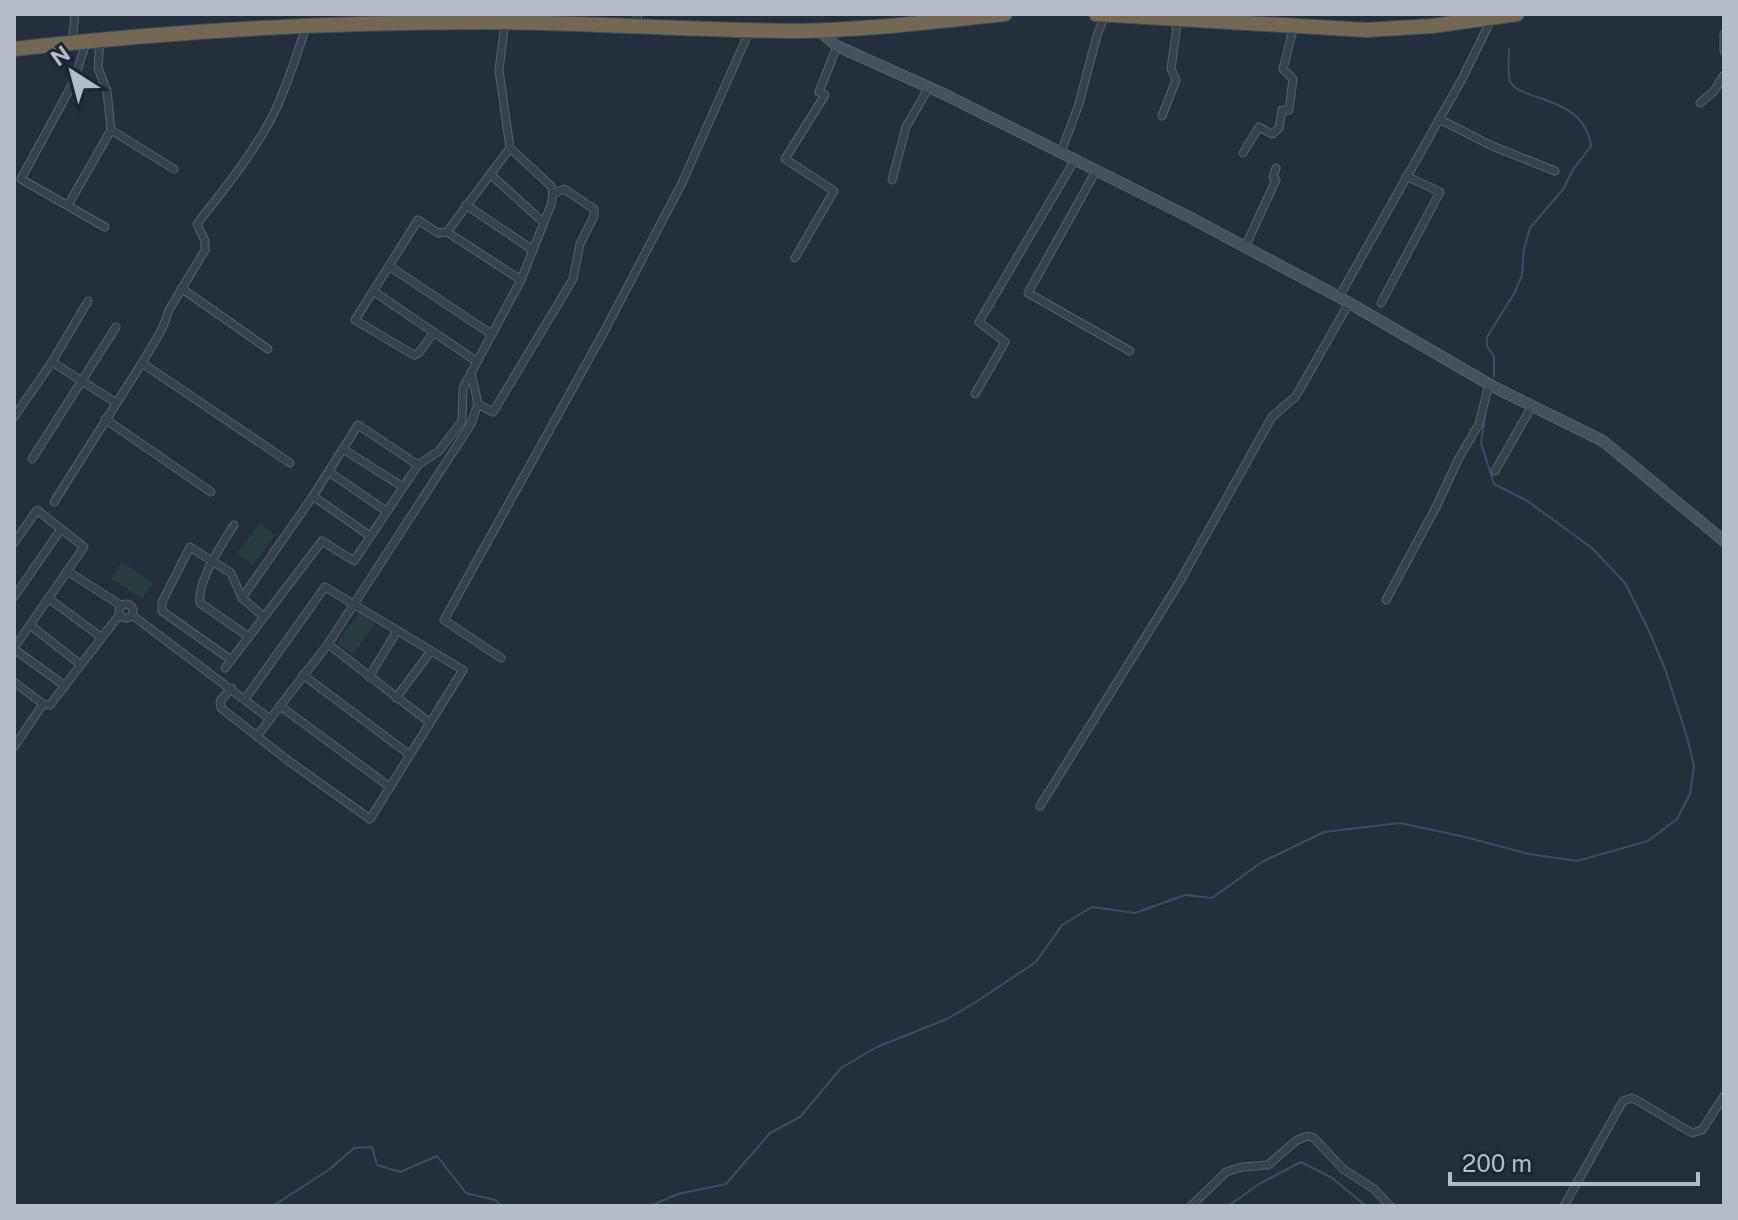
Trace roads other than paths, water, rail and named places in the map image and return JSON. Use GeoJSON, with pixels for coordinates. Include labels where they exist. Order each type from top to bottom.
{"type":"FeatureCollection","features":[{"type":"Feature","properties":{"kind":"highway"},"geometry":{"type":"LineString","coordinates":[[14,49],[179,31],[307,25],[637,20],[750,30],[818,30],[1005,14]]}},
{"type":"Feature","properties":{"kind":"highway"},"geometry":{"type":"LineString","coordinates":[[1096,14],[1381,29],[1432,26],[1517,14]]}},
{"type":"Feature","properties":{"kind":"street"},"geometry":{"type":"LineString","coordinates":[[68,205],[111,130],[107,91],[75,14]]}},
{"type":"Feature","properties":{"kind":"street"},"geometry":{"type":"LineString","coordinates":[[1061,152],[1079,104],[1105,14]]}},
{"type":"Feature","properties":{"kind":"street"},"geometry":{"type":"LineString","coordinates":[[1040,806],[1179,583],[1272,417],[1296,396],[1406,176],[1492,17]]}},
{"type":"Feature","properties":{"kind":"street"},"geometry":{"type":"LineString","coordinates":[[1162,116],[1176,80],[1171,69],[1178,18]]}},
{"type":"Feature","properties":{"kind":"street"},"geometry":{"type":"LineString","coordinates":[[225,668],[322,541],[354,561],[418,465],[439,451],[462,421],[463,388],[521,280],[553,194],[551,186],[510,148],[499,70],[505,22]]}},
{"type":"Feature","properties":{"kind":"street"},"geometry":{"type":"LineString","coordinates":[[54,502],[142,363],[181,288],[205,250],[205,241],[197,224],[239,169],[272,117],[307,25]]}},
{"type":"Feature","properties":{"kind":"street"},"geometry":{"type":"LineString","coordinates":[[1243,153],[1259,127],[1272,134],[1279,128],[1282,110],[1289,110],[1293,79],[1283,69],[1294,26]]}},
{"type":"Feature","properties":{"kind":"street"},"geometry":{"type":"LineString","coordinates":[[501,658],[444,620],[605,330],[682,183],[750,30]]}},
{"type":"Feature","properties":{"kind":"street"},"geometry":{"type":"LineString","coordinates":[[818,30],[837,46],[1061,152],[1245,247],[1489,384],[1603,441],[1724,541]]}},
{"type":"Feature","properties":{"kind":"street"},"geometry":{"type":"LineString","coordinates":[[1724,34],[1724,51]]}},
{"type":"Feature","properties":{"kind":"street"},"geometry":{"type":"LineString","coordinates":[[86,41],[73,83],[21,179],[105,227]]}},
{"type":"Feature","properties":{"kind":"street"},"geometry":{"type":"LineString","coordinates":[[795,258],[834,191],[785,159],[825,95],[819,92],[837,46]]}},
{"type":"Feature","properties":{"kind":"street"},"geometry":{"type":"LineString","coordinates":[[1700,103],[1714,91],[1724,75]]}},
{"type":"Feature","properties":{"kind":"street"},"geometry":{"type":"LineString","coordinates":[[892,180],[906,127],[929,87]]}},
{"type":"Feature","properties":{"kind":"street"},"geometry":{"type":"LineString","coordinates":[[1439,119],[1492,146],[1555,171]]}},
{"type":"Feature","properties":{"kind":"street"},"geometry":{"type":"LineString","coordinates":[[111,130],[174,169]]}},
{"type":"Feature","properties":{"kind":"street"},"geometry":{"type":"LineString","coordinates":[[447,232],[510,148]]}},
{"type":"Feature","properties":{"kind":"street"},"geometry":{"type":"LineString","coordinates":[[975,394],[1005,342],[979,322],[1074,161]]}},
{"type":"Feature","properties":{"kind":"street"},"geometry":{"type":"LineString","coordinates":[[1245,247],[1276,180],[1273,177],[1276,168]]}},
{"type":"Feature","properties":{"kind":"street"},"geometry":{"type":"LineString","coordinates":[[1096,171],[1028,293],[1130,351]]}},
{"type":"Feature","properties":{"kind":"street"},"geometry":{"type":"LineString","coordinates":[[490,174],[543,222]]}},
{"type":"Feature","properties":{"kind":"street"},"geometry":{"type":"LineString","coordinates":[[1381,303],[1440,192],[1406,176]]}},
{"type":"Feature","properties":{"kind":"street"},"geometry":{"type":"LineString","coordinates":[[478,404],[493,412],[573,279],[581,238],[594,216],[594,209],[564,189],[553,194]]}},
{"type":"Feature","properties":{"kind":"street"},"geometry":{"type":"LineString","coordinates":[[466,205],[533,250]]}},
{"type":"Feature","properties":{"kind":"street"},"geometry":{"type":"LineString","coordinates":[[434,332],[419,353],[414,355],[355,320],[418,220],[438,233],[447,232],[521,280]]}},
{"type":"Feature","properties":{"kind":"street"},"geometry":{"type":"LineString","coordinates":[[389,266],[491,334]]}},
{"type":"Feature","properties":{"kind":"street"},"geometry":{"type":"LineString","coordinates":[[181,288],[268,349]]}},
{"type":"Feature","properties":{"kind":"street"},"geometry":{"type":"LineString","coordinates":[[373,291],[476,361]]}},
{"type":"Feature","properties":{"kind":"street"},"geometry":{"type":"LineString","coordinates":[[14,417],[52,362],[88,301]]}},
{"type":"Feature","properties":{"kind":"street"},"geometry":{"type":"LineString","coordinates":[[32,459],[116,327]]}},
{"type":"Feature","properties":{"kind":"street"},"geometry":{"type":"LineString","coordinates":[[52,362],[115,402]]}},
{"type":"Feature","properties":{"kind":"street"},"geometry":{"type":"LineString","coordinates":[[142,363],[290,463]]}},
{"type":"Feature","properties":{"kind":"street"},"geometry":{"type":"LineString","coordinates":[[257,736],[328,644],[471,424],[478,404],[471,370]]}},
{"type":"Feature","properties":{"kind":"street"},"geometry":{"type":"LineString","coordinates":[[1386,600],[1479,424],[1489,384]]}},
{"type":"Feature","properties":{"kind":"street"},"geometry":{"type":"LineString","coordinates":[[1495,471],[1532,406]]}},
{"type":"Feature","properties":{"kind":"street"},"geometry":{"type":"LineString","coordinates":[[105,419],[211,492]]}},
{"type":"Feature","properties":{"kind":"street"},"geometry":{"type":"LineString","coordinates":[[242,598],[358,425],[418,465]]}},
{"type":"Feature","properties":{"kind":"street"},"geometry":{"type":"LineString","coordinates":[[343,449],[403,487]]}},
{"type":"Feature","properties":{"kind":"street"},"geometry":{"type":"LineString","coordinates":[[329,472],[386,511]]}},
{"type":"Feature","properties":{"kind":"street"},"geometry":{"type":"LineString","coordinates":[[313,496],[370,536]]}},
{"type":"Feature","properties":{"kind":"street"},"geometry":{"type":"LineString","coordinates":[[14,543],[37,510],[84,547],[14,648],[65,686]]}},
{"type":"Feature","properties":{"kind":"street"},"geometry":{"type":"LineString","coordinates":[[234,525],[212,562],[199,595],[200,603],[249,637]]}},
{"type":"Feature","properties":{"kind":"street"},"geometry":{"type":"LineString","coordinates":[[14,597],[61,529]]}},
{"type":"Feature","properties":{"kind":"street"},"geometry":{"type":"LineString","coordinates":[[231,660],[162,611],[162,602],[190,547],[231,573],[242,598],[264,617]]}},
{"type":"Feature","properties":{"kind":"street"},"geometry":{"type":"LineString","coordinates":[[67,571],[121,610]]}},
{"type":"Feature","properties":{"kind":"street"},"geometry":{"type":"LineString","coordinates":[[232,688],[220,701],[221,708],[370,819],[463,670],[325,587],[245,699]]}},
{"type":"Feature","properties":{"kind":"street"},"geometry":{"type":"LineString","coordinates":[[48,598],[101,637]]}},
{"type":"Feature","properties":{"kind":"street"},"geometry":{"type":"LineString","coordinates":[[14,697],[18,685],[43,704],[50,705],[121,610],[131,606],[132,615],[270,719]]}},
{"type":"Feature","properties":{"kind":"street"},"geometry":{"type":"LineString","coordinates":[[30,625],[81,665]]}},
{"type":"Feature","properties":{"kind":"street"},"geometry":{"type":"LineString","coordinates":[[369,677],[397,631]]}},
{"type":"Feature","properties":{"kind":"street"},"geometry":{"type":"LineString","coordinates":[[328,644],[429,722]]}},
{"type":"Feature","properties":{"kind":"street"},"geometry":{"type":"LineString","coordinates":[[396,698],[431,651]]}},
{"type":"Feature","properties":{"kind":"street"},"geometry":{"type":"LineString","coordinates":[[303,675],[410,755]]}},
{"type":"Feature","properties":{"kind":"street"},"geometry":{"type":"LineString","coordinates":[[14,747],[43,704]]}},
{"type":"Feature","properties":{"kind":"street"},"geometry":{"type":"LineString","coordinates":[[280,706],[390,787]]}},
{"type":"Feature","properties":{"kind":"street"},"geometry":{"type":"LineString","coordinates":[[1564,1206],[1623,1101],[1632,1098],[1692,1133],[1702,1130],[1724,1096]]}},
{"type":"Feature","properties":{"kind":"street"},"geometry":{"type":"LineString","coordinates":[[1191,1206],[1226,1172],[1268,1165],[1297,1140],[1308,1136],[1314,1138],[1343,1169],[1374,1189],[1390,1206]]}},
{"type":"Feature","properties":{"kind":"waterway"},"geometry":{"type":"LineString","coordinates":[[1494,377],[1494,356],[1487,346],[1487,337],[1522,275],[1530,228],[1564,188],[1572,171],[1591,146],[1586,129],[1577,117],[1564,108],[1515,88],[1509,77],[1509,49]]}},
{"type":"Feature","properties":{"kind":"waterway"},"geometry":{"type":"LineString","coordinates":[[650,1206],[678,1194],[726,1184],[770,1133],[800,1117],[841,1068],[877,1047],[947,1019],[976,1002],[1036,962],[1062,925],[1092,907],[1135,913],[1185,895],[1212,898],[1262,862],[1324,832],[1400,823],[1529,854],[1577,861],[1648,841],[1677,819],[1690,794],[1694,766],[1665,669],[1649,631],[1625,583],[1592,548],[1526,500],[1494,484],[1481,443],[1486,412]]}},
{"type":"Feature","properties":{"kind":"waterway"},"geometry":{"type":"LineString","coordinates":[[273,1206],[330,1169],[354,1148],[372,1147],[377,1165],[400,1172],[437,1156],[466,1193],[495,1200],[502,1206]]}},
{"type":"Feature","properties":{"kind":"waterway"},"geometry":{"type":"LineString","coordinates":[[1228,1206],[1259,1184],[1301,1162],[1332,1178],[1366,1206]]}}]}
